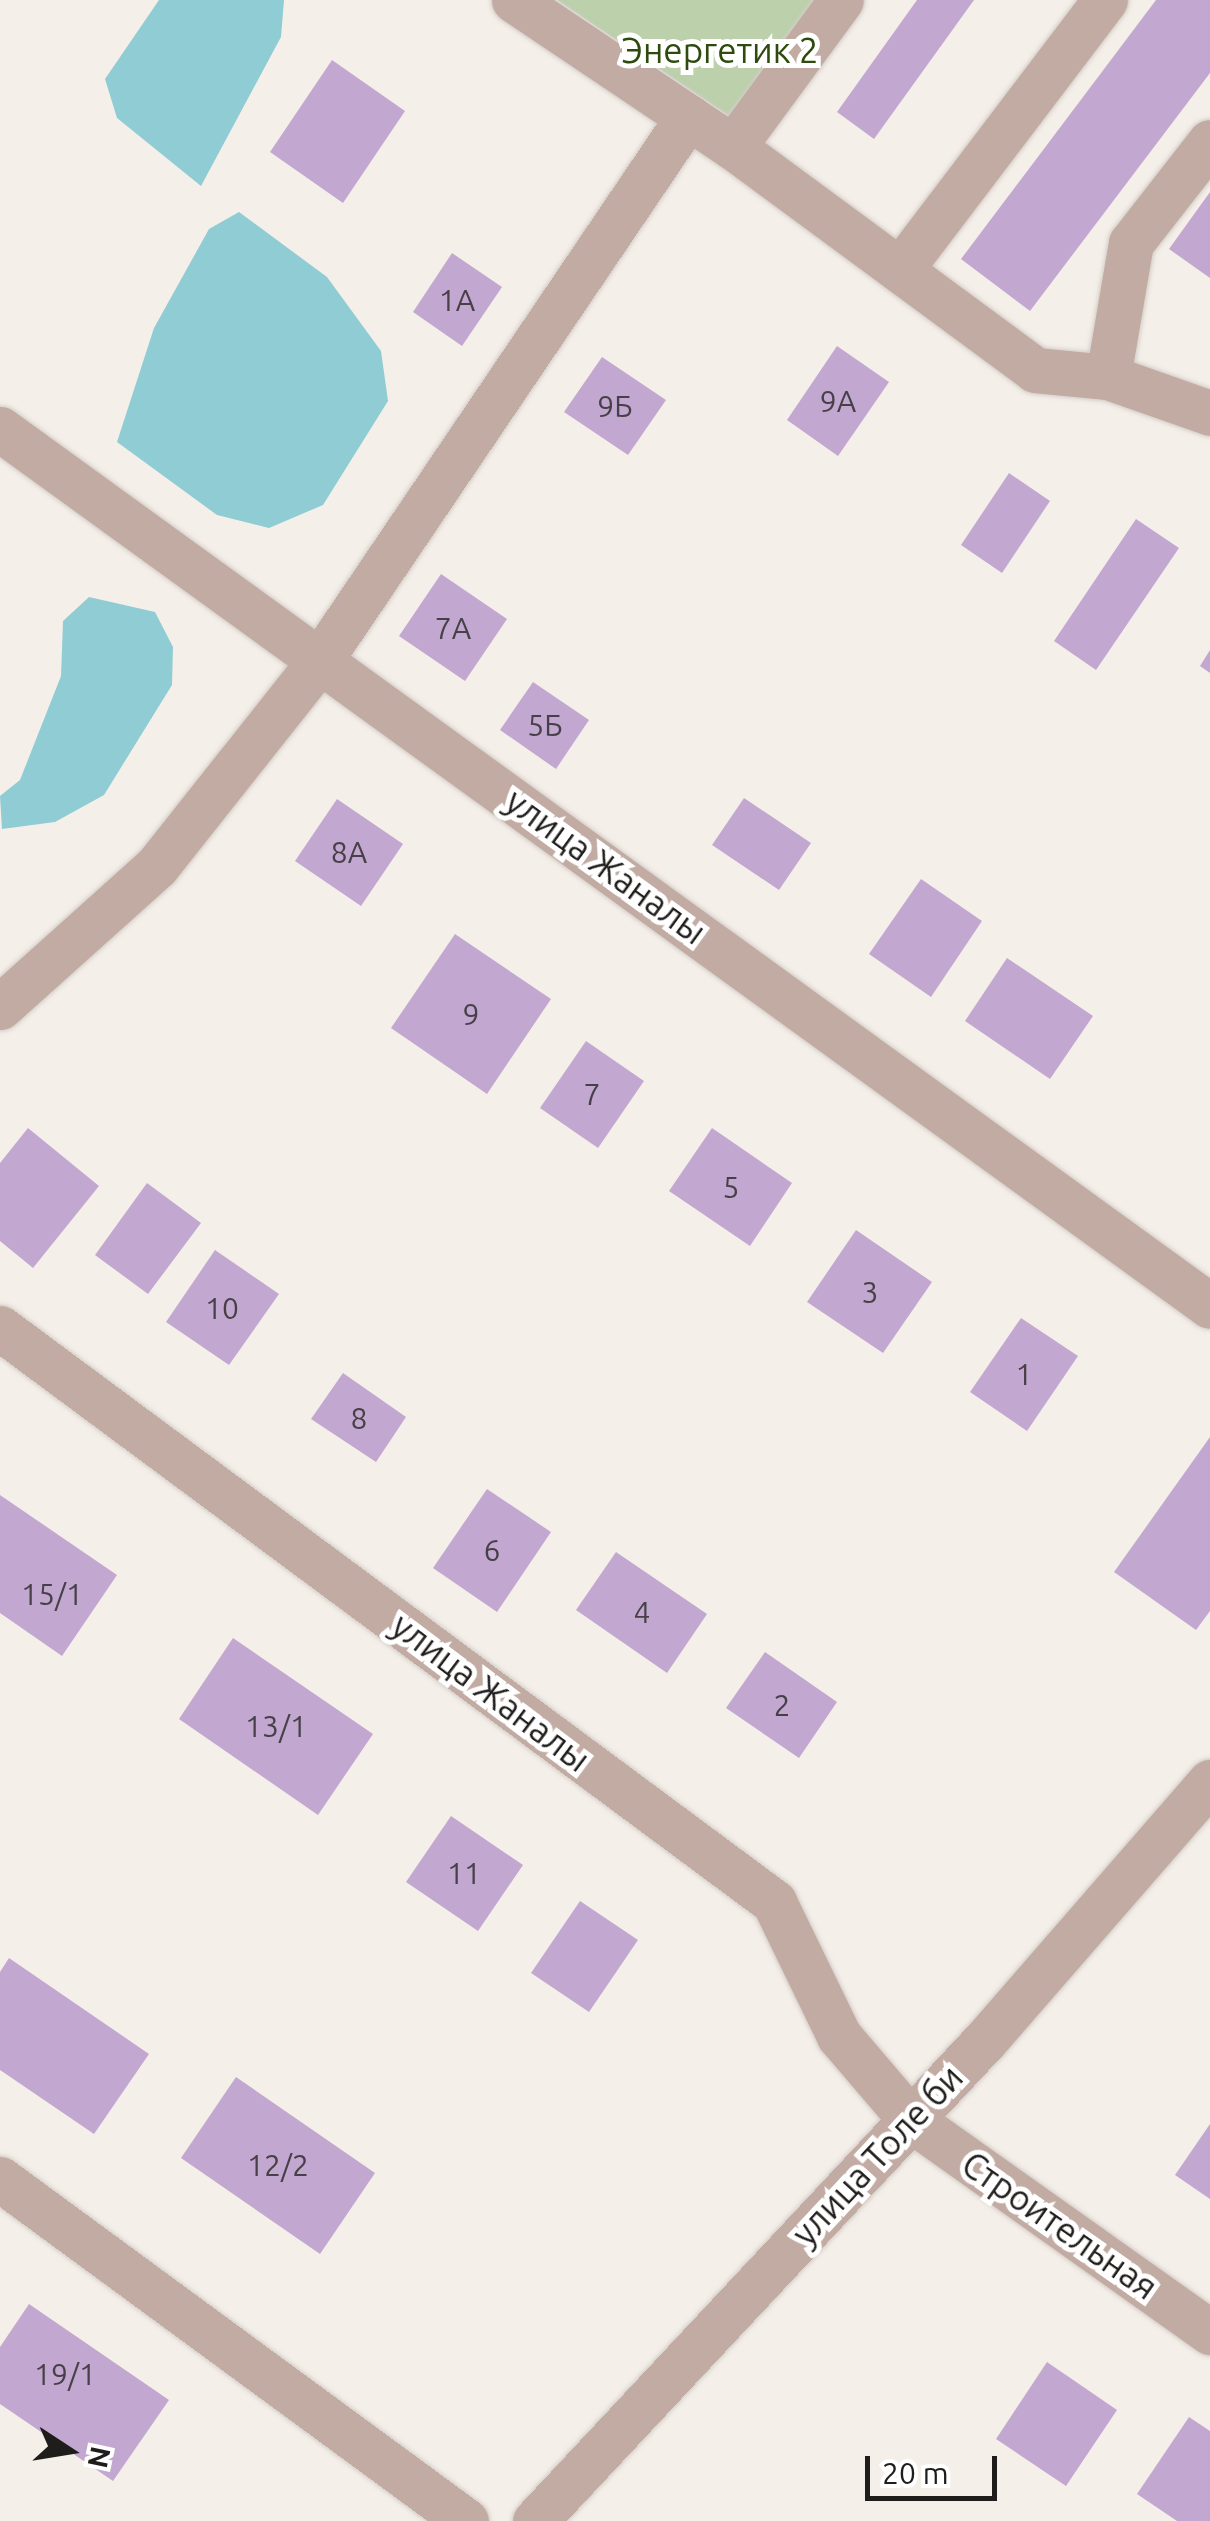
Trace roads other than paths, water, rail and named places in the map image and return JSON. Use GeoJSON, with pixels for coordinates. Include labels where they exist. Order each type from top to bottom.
{"type":"FeatureCollection","features":[{"type":"Feature","properties":{"kind":"street"},"geometry":{"type":"LineString","coordinates":[[514,0],[733,147],[1035,370],[1108,377],[1210,412]]}},
{"type":"Feature","properties":{"kind":"street"},"geometry":{"type":"LineString","coordinates":[[733,147],[842,0]]}},
{"type":"Feature","properties":{"kind":"street"},"geometry":{"type":"LineString","coordinates":[[900,270],[1106,0]]}},
{"type":"Feature","properties":{"kind":"street"},"geometry":{"type":"LineString","coordinates":[[0,1006],[157,866],[321,659],[688,117]]}},
{"type":"Feature","properties":{"kind":"street"},"geometry":{"type":"LineString","coordinates":[[1108,377],[1130,244],[1210,142]]}},
{"type":"Feature","properties":{"kind":"street","name":"улица Жаналы"},"geometry":{"type":"LineString","coordinates":[[0,429],[1210,1306]]}},
{"type":"Feature","properties":{"kind":"street","name":"улица Жаналы"},"geometry":{"type":"LineString","coordinates":[[0,1328],[774,1902],[839,2036],[910,2119]]}},
{"type":"Feature","properties":{"kind":"street","name":"улица Толе би"},"geometry":{"type":"LineString","coordinates":[[535,2521],[910,2119],[1210,1782]]}},
{"type":"Feature","properties":{"kind":"street","name":"Строительная"},"geometry":{"type":"LineString","coordinates":[[910,2119],[1210,2332]]}},
{"type":"Feature","properties":{"kind":"street"},"geometry":{"type":"LineString","coordinates":[[0,2179],[466,2521]]}},
{"type":"Feature","properties":{"kind":"water"},"geometry":{"type":"Polygon","coordinates":[[[159,0],[284,0],[281,37],[201,186],[117,118],[105,79],[159,0]]]}},
{"type":"Feature","properties":{"kind":"water"},"geometry":{"type":"Polygon","coordinates":[[[239,212],[327,277],[381,351],[388,401],[323,505],[269,528],[217,515],[117,442],[154,328],[209,229],[239,212]]]}},
{"type":"Feature","properties":{"kind":"water"},"geometry":{"type":"Polygon","coordinates":[[[89,597],[155,612],[173,647],[172,685],[104,795],[55,822],[2,829],[0,796],[20,780],[61,676],[63,621],[89,597]]]}},
{"type":"Feature","properties":{"kind":"park label","name":"Энергетик 2"},"geometry":{"type":"Point","coordinates":[720,50]}}]}
